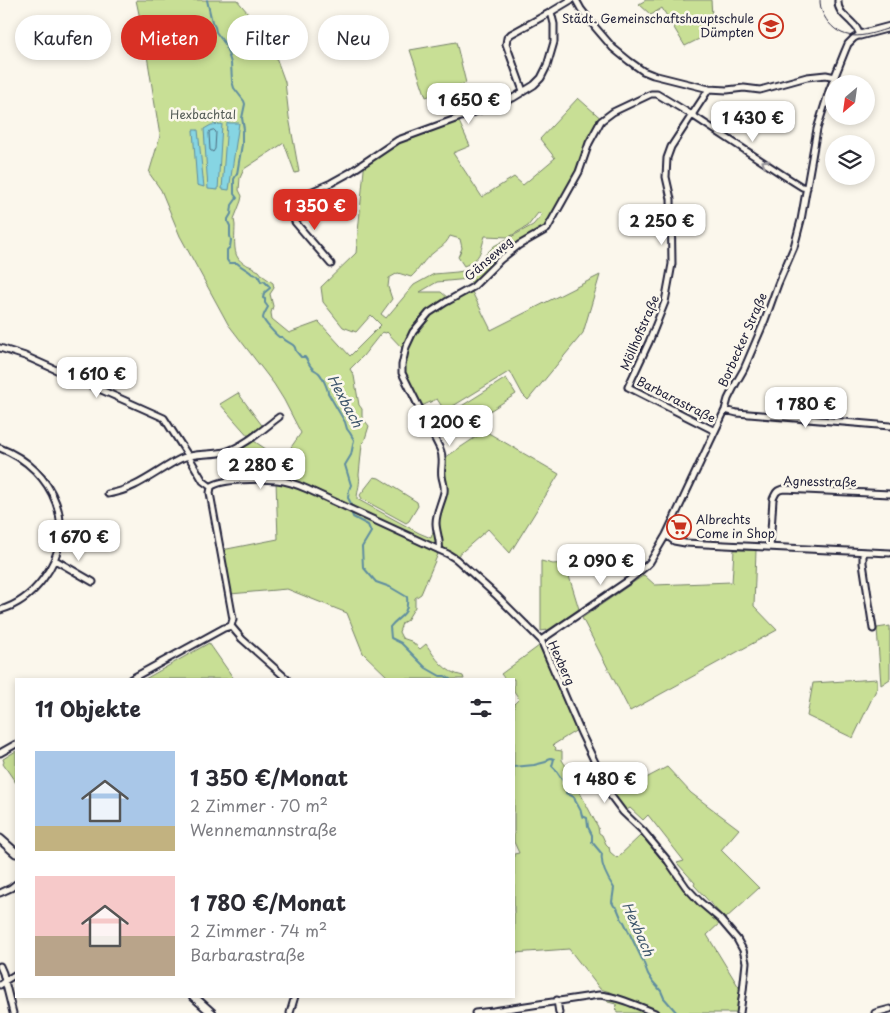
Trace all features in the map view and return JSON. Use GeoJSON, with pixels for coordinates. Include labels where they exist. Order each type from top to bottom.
{"type":"FeatureCollection","features":[{"type":"Feature","properties":{"kind":"street"},"geometry":{"type":"LineString","coordinates":[[524,92],[506,40],[511,34],[571,0]]}},
{"type":"Feature","properties":{"kind":"street"},"geometry":{"type":"LineString","coordinates":[[576,0],[603,38],[613,48],[629,61],[653,75],[709,89],[727,90],[744,88],[760,90],[807,77],[825,75]]}},
{"type":"Feature","properties":{"kind":"street"},"geometry":{"type":"LineString","coordinates":[[838,0],[840,12],[856,26],[860,35],[890,27]]}},
{"type":"Feature","properties":{"kind":"street"},"geometry":{"type":"LineString","coordinates":[[331,264],[294,222],[299,198],[343,176],[398,140],[513,98],[534,85],[541,78],[547,66],[554,42],[554,24],[551,12]]}},
{"type":"Feature","properties":{"kind":"street","name":"Borbecker Straße"},"geometry":{"type":"LineString","coordinates":[[835,75],[848,44],[860,35]]}},
{"type":"Feature","properties":{"kind":"street","name":"Möllhofstraße"},"geometry":{"type":"LineString","coordinates":[[628,387],[665,302],[672,264],[671,198],[666,178],[667,158],[671,147],[709,89]]}},
{"type":"Feature","properties":{"kind":"street","name":"Gänseweg"},"geometry":{"type":"LineString","coordinates":[[439,550],[440,545],[436,522],[444,489],[442,475],[443,458],[402,374],[403,359],[410,336],[430,313],[473,288],[500,260],[519,245],[547,229],[579,172],[589,143],[601,121],[613,112],[651,94],[658,94],[692,115]]}},
{"type":"Feature","properties":{"kind":"street","name":"Borbecker Straße"},"geometry":{"type":"LineString","coordinates":[[541,640],[637,573],[650,562],[666,535],[725,410],[728,399],[744,369],[794,247],[801,220],[817,129],[825,102]]}},
{"type":"Feature","properties":{"kind":"street"},"geometry":{"type":"LineString","coordinates":[[692,115],[783,175],[802,187],[807,188]]}},
{"type":"Feature","properties":{"kind":"street"},"geometry":{"type":"LineString","coordinates":[[0,348],[25,356],[166,420],[203,481],[211,487],[210,493],[233,619],[231,626]]}},
{"type":"Feature","properties":{"kind":"street","name":"Barbarastraße"},"geometry":{"type":"LineString","coordinates":[[628,387],[715,431]]}},
{"type":"Feature","properties":{"kind":"street","name":"Barbarastraße"},"geometry":{"type":"LineString","coordinates":[[725,410],[737,413],[890,426]]}},
{"type":"Feature","properties":{"kind":"street"},"geometry":{"type":"LineString","coordinates":[[108,494],[125,490],[181,458],[216,454],[230,450],[247,441],[279,417]]}},
{"type":"Feature","properties":{"kind":"street"},"geometry":{"type":"LineString","coordinates":[[0,448],[18,456],[38,472],[49,486],[57,503],[60,521],[60,535],[55,560],[47,574],[33,592],[14,605],[0,610]]}},
{"type":"Feature","properties":{"kind":"street","name":"Hexberg"},"geometry":{"type":"LineString","coordinates":[[211,487],[216,484],[237,480],[256,479],[278,480],[308,489],[439,550],[456,560],[497,596],[541,640],[581,733],[611,796],[623,812],[643,831],[668,861],[686,887],[737,938],[746,962],[740,1013]]}},
{"type":"Feature","properties":{"kind":"street","name":"Agnesstraße"},"geometry":{"type":"LineString","coordinates":[[770,547],[773,499],[778,490],[890,494]]}},
{"type":"Feature","properties":{"kind":"street"},"geometry":{"type":"LineString","coordinates":[[666,535],[674,541],[685,543],[890,554]]}},
{"type":"Feature","properties":{"kind":"street"},"geometry":{"type":"LineString","coordinates":[[863,552],[873,629]]}},
{"type":"Feature","properties":{"kind":"street"},"geometry":{"type":"LineString","coordinates":[[55,560],[93,582]]}},
{"type":"Feature","properties":{"kind":"street"},"geometry":{"type":"LineString","coordinates":[[133,678],[224,628],[231,626]]}},
{"type":"Feature","properties":{"kind":"street"},"geometry":{"type":"LineString","coordinates":[[231,626],[242,640],[286,678]]}},
{"type":"Feature","properties":{"kind":"street"},"geometry":{"type":"LineString","coordinates":[[0,753],[15,745]]}},
{"type":"Feature","properties":{"kind":"street"},"geometry":{"type":"LineString","coordinates":[[0,839],[15,852]]}},
{"type":"Feature","properties":{"kind":"street"},"geometry":{"type":"LineString","coordinates":[[0,893],[15,885]]}},
{"type":"Feature","properties":{"kind":"street"},"geometry":{"type":"LineString","coordinates":[[0,966],[13,1013]]}},
{"type":"Feature","properties":{"kind":"street"},"geometry":{"type":"LineString","coordinates":[[0,985],[15,975]]}},
{"type":"Feature","properties":{"kind":"street"},"geometry":{"type":"LineString","coordinates":[[475,1013],[599,995],[612,996],[655,1013]]}},
{"type":"Feature","properties":{"kind":"street"},"geometry":{"type":"LineString","coordinates":[[195,998],[212,1013]]}},
{"type":"Feature","properties":{"kind":"street"},"geometry":{"type":"LineString","coordinates":[[290,1013],[294,998]]}},
{"type":"Feature","properties":{"kind":"street"},"geometry":{"type":"LineString","coordinates":[[557,1000],[559,1013]]}},
{"type":"Feature","properties":{"kind":"street"},"geometry":{"type":"LineString","coordinates":[[875,1013],[890,1009]]}},
{"type":"Feature","properties":{"kind":"green space","name":"Hexbachtal"},"geometry":{"type":"Polygon","coordinates":[[[136,0],[237,0],[250,15],[227,15],[227,60],[277,60],[285,82],[299,172],[295,173],[284,143],[244,169],[240,178],[239,190],[242,196],[241,201],[234,219],[236,255],[244,264],[259,271],[273,283],[274,288],[270,294],[273,306],[272,319],[289,333],[319,322],[350,356],[381,325],[371,315],[356,332],[343,327],[323,302],[321,287],[356,253],[365,159],[400,136],[457,117],[470,146],[453,153],[482,197],[514,177],[523,185],[555,158],[540,139],[578,98],[604,121],[556,218],[552,217],[546,226],[535,235],[511,249],[473,286],[469,279],[437,282],[420,292],[441,292],[448,298],[469,286],[491,330],[600,275],[583,333],[528,400],[523,395],[510,371],[445,411],[437,399],[415,409],[403,379],[403,349],[387,332],[382,332],[350,369],[354,376],[359,405],[362,409],[362,417],[369,426],[362,444],[357,499],[419,533],[431,538],[446,493],[446,457],[485,431],[559,474],[510,553],[488,529],[455,558],[441,545],[421,594],[415,598],[415,607],[407,620],[402,623],[399,632],[402,638],[411,641],[420,649],[426,644],[441,664],[464,678],[389,678],[363,653],[347,613],[287,589],[230,594],[222,550],[278,539],[276,481],[237,480],[237,471],[231,451],[251,439],[282,460],[301,433],[274,384],[228,324],[180,236],[161,190],[149,173],[160,136],[148,60],[217,60],[217,15],[139,15],[136,0]],[[538,213],[528,226],[509,237],[485,236],[477,258],[464,266],[458,257],[462,248],[460,239],[450,236],[444,244],[427,258],[411,277],[398,273],[389,278],[388,287],[392,299],[381,314],[386,318],[414,285],[434,274],[469,270],[494,246],[533,225],[542,214],[538,213]]]}},
{"type":"Feature","properties":{"kind":"green space"},"geometry":{"type":"Polygon","coordinates":[[[646,0],[711,0],[713,32],[685,46],[662,8],[651,15],[639,4],[646,0]]]}},
{"type":"Feature","properties":{"kind":"green space"},"geometry":{"type":"Polygon","coordinates":[[[456,42],[466,83],[426,97],[410,50],[456,42]]]}},
{"type":"Feature","properties":{"kind":"green space"},"geometry":{"type":"Polygon","coordinates":[[[506,378],[516,394],[471,423],[460,407],[506,378]]]}},
{"type":"Feature","properties":{"kind":"green space"},"geometry":{"type":"Polygon","coordinates":[[[238,393],[264,428],[250,438],[220,404],[238,393]]]}},
{"type":"Feature","properties":{"kind":"green space"},"geometry":{"type":"Polygon","coordinates":[[[374,477],[379,478],[417,502],[418,506],[409,521],[406,523],[362,499],[360,495],[374,477]]]}},
{"type":"Feature","properties":{"kind":"green space"},"geometry":{"type":"Polygon","coordinates":[[[734,550],[756,550],[754,606],[777,630],[630,711],[582,618],[644,575],[655,585],[732,583],[734,550]]]}},
{"type":"Feature","properties":{"kind":"green space"},"geometry":{"type":"Polygon","coordinates":[[[541,561],[553,564],[565,563],[579,609],[548,630],[541,631],[541,561]]]}},
{"type":"Feature","properties":{"kind":"green space"},"geometry":{"type":"Polygon","coordinates":[[[890,626],[890,679],[881,685],[877,628],[890,626]]]}},
{"type":"Feature","properties":{"kind":"green space"},"geometry":{"type":"Polygon","coordinates":[[[209,643],[233,678],[147,678],[209,643]]]}},
{"type":"Feature","properties":{"kind":"green space"},"geometry":{"type":"Polygon","coordinates":[[[539,646],[577,730],[553,745],[556,748],[555,750],[562,751],[562,760],[576,782],[598,827],[599,833],[609,847],[610,852],[617,858],[641,835],[685,890],[721,922],[707,935],[740,989],[737,1013],[661,1013],[600,989],[569,949],[515,953],[515,854],[519,853],[515,844],[515,703],[519,699],[515,693],[515,678],[504,678],[501,674],[539,646]]]}},
{"type":"Feature","properties":{"kind":"green space"},"geometry":{"type":"Polygon","coordinates":[[[877,679],[877,688],[853,738],[807,716],[813,683],[877,679]]]}},
{"type":"Feature","properties":{"kind":"green space"},"geometry":{"type":"Polygon","coordinates":[[[15,752],[15,782],[3,764],[3,759],[15,752]]]}},
{"type":"Feature","properties":{"kind":"green space"},"geometry":{"type":"Polygon","coordinates":[[[667,767],[691,793],[739,829],[721,850],[759,888],[725,919],[677,863],[684,861],[648,815],[643,820],[630,808],[625,811],[614,795],[667,767]]]}},
{"type":"Feature","properties":{"kind":"green space"},"geometry":{"type":"Polygon","coordinates":[[[605,997],[622,1001],[652,1013],[617,1013],[616,1004],[608,1002],[605,997]]]}},
{"type":"Feature","properties":{"kind":"water"},"geometry":{"type":"Polygon","coordinates":[[[227,123],[239,123],[229,190],[222,189],[227,123]]]}},
{"type":"Feature","properties":{"kind":"water"},"geometry":{"type":"Polygon","coordinates":[[[222,124],[218,190],[208,189],[204,129],[211,125],[222,124]]]}},
{"type":"Feature","properties":{"kind":"water"},"geometry":{"type":"Polygon","coordinates":[[[193,130],[198,130],[204,187],[197,185],[193,130]]]}},
{"type":"Feature","properties":{"kind":"waterway","name":"Hexbach"},"geometry":{"type":"LineString","coordinates":[[207,0],[212,22],[216,32],[225,44],[231,63],[234,88],[245,104],[242,118],[244,129],[242,131],[242,144],[237,174],[234,179],[234,194],[237,198],[232,205],[231,214],[228,219],[231,240],[230,247],[227,250],[227,260],[229,263],[237,263],[252,274],[258,275],[261,282],[264,281],[269,286],[270,288],[264,293],[263,298],[268,307],[263,318],[264,320],[279,337],[292,344],[301,357],[305,357],[311,367],[318,372],[354,440],[351,455],[345,465],[351,485],[348,498],[353,507],[353,517],[368,525],[371,532],[362,547],[363,567],[376,582],[390,587],[407,597],[405,612],[390,627],[391,638],[401,643],[426,668],[440,676],[448,678]]}},
{"type":"Feature","properties":{"kind":"waterway","name":"Hexbach"},"geometry":{"type":"LineString","coordinates":[[515,767],[534,765],[546,762],[551,758],[554,759],[552,766],[563,781],[568,781],[570,785],[566,793],[574,797],[582,816],[587,818],[592,842],[602,854],[603,867],[614,888],[612,902],[617,908],[648,974],[677,1013]]}},
{"type":"Feature","properties":{"kind":"tram line"},"geometry":{"type":"LineString","coordinates":[[820,0],[821,9],[826,19],[835,29],[842,33],[857,36],[890,28]]}},
{"type":"Feature","properties":{"kind":"place","name":"Städt. Gemeinschaftshauptschule Dümpten"},"geometry":{"type":"Point","coordinates":[771,26]}},
{"type":"Feature","properties":{"kind":"place","name":"Albrechts Come in Shop"},"geometry":{"type":"Point","coordinates":[679,527]}}]}
